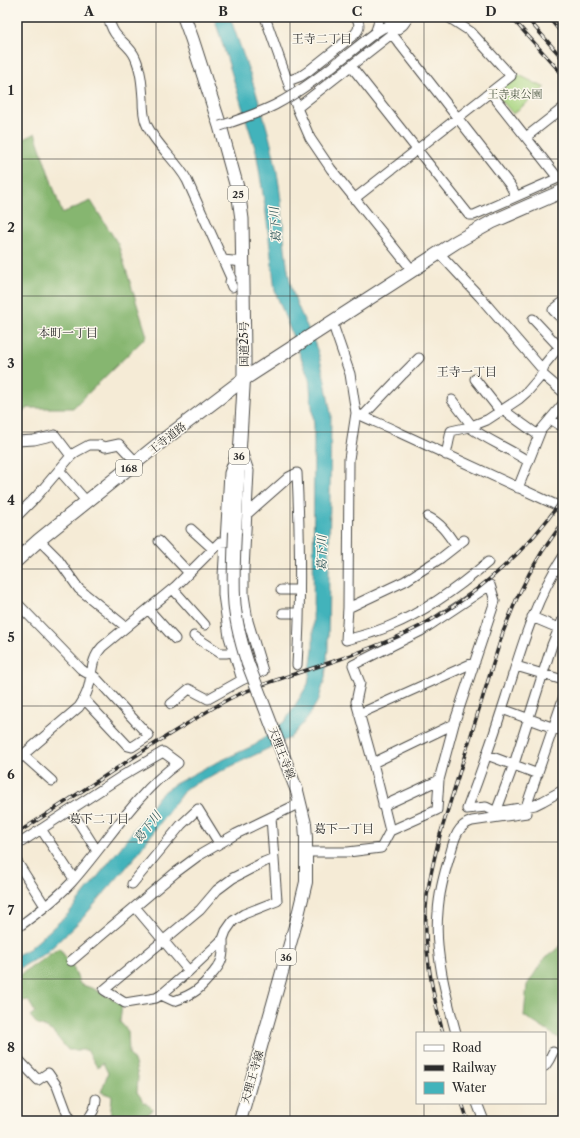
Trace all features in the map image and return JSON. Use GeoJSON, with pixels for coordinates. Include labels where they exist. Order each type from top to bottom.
{"type":"FeatureCollection","features":[{"type":"Feature","properties":{"kind":"highway","name":"国道25号"},"geometry":{"type":"LineString","coordinates":[[184,17],[220,126],[238,191],[242,219],[244,379]]}},
{"type":"Feature","properties":{"kind":"highway","name":"国道25号"},"geometry":{"type":"LineString","coordinates":[[244,379],[438,252],[474,231],[563,191]]}},
{"type":"Feature","properties":{"kind":"highway","name":"王寺道路"},"geometry":{"type":"LineString","coordinates":[[17,560],[39,540],[166,438],[244,379]]}},
{"type":"Feature","properties":{"kind":"main road","name":"天理王寺線"},"geometry":{"type":"LineString","coordinates":[[240,1121],[297,919],[306,882],[307,852],[305,824],[297,791],[248,664],[237,620],[234,597],[234,563],[244,379]]}},
{"type":"Feature","properties":{"kind":"street"},"geometry":{"type":"LineString","coordinates":[[108,17],[113,30],[132,51],[139,66],[143,114],[146,124],[154,137],[182,171],[187,180],[231,278],[230,282],[232,287]]}},
{"type":"Feature","properties":{"kind":"street"},"geometry":{"type":"LineString","coordinates":[[265,17],[297,108],[318,152],[412,270]]}},
{"type":"Feature","properties":{"kind":"street"},"geometry":{"type":"LineString","coordinates":[[288,81],[307,72],[355,34],[359,27],[356,17]]}},
{"type":"Feature","properties":{"kind":"street"},"geometry":{"type":"LineString","coordinates":[[375,33],[378,26],[378,17]]}},
{"type":"Feature","properties":{"kind":"street"},"geometry":{"type":"LineString","coordinates":[[386,17],[398,22]]}},
{"type":"Feature","properties":{"kind":"street"},"geometry":{"type":"LineString","coordinates":[[220,126],[265,109],[297,92],[375,33],[383,28],[410,17]]}},
{"type":"Feature","properties":{"kind":"street"},"geometry":{"type":"LineString","coordinates":[[297,108],[392,34],[410,17]]}},
{"type":"Feature","properties":{"kind":"street"},"geometry":{"type":"LineString","coordinates":[[354,199],[512,76],[471,32],[448,17]]}},
{"type":"Feature","properties":{"kind":"street"},"geometry":{"type":"LineString","coordinates":[[392,34],[510,185],[516,196]]}},
{"type":"Feature","properties":{"kind":"street"},"geometry":{"type":"LineString","coordinates":[[350,66],[469,215],[474,216],[561,177],[526,138],[491,93]]}},
{"type":"Feature","properties":{"kind":"street"},"geometry":{"type":"LineString","coordinates":[[526,138],[563,108]]}},
{"type":"Feature","properties":{"kind":"street"},"geometry":{"type":"LineString","coordinates":[[438,252],[480,297],[542,372],[563,392]]}},
{"type":"Feature","properties":{"kind":"street"},"geometry":{"type":"LineString","coordinates":[[223,260],[243,262]]}},
{"type":"Feature","properties":{"kind":"street"},"geometry":{"type":"LineString","coordinates":[[563,302],[553,310],[563,320]]}},
{"type":"Feature","properties":{"kind":"street"},"geometry":{"type":"LineString","coordinates":[[446,455],[451,431],[487,420],[502,411],[523,395],[542,372],[545,364],[562,347],[533,319]]}},
{"type":"Feature","properties":{"kind":"street"},"geometry":{"type":"LineString","coordinates":[[329,323],[350,374],[359,415],[349,459],[348,608],[346,640],[390,626],[405,618],[456,587],[488,562]]}},
{"type":"Feature","properties":{"kind":"street"},"geometry":{"type":"LineString","coordinates":[[359,415],[419,358]]}},
{"type":"Feature","properties":{"kind":"street"},"geometry":{"type":"LineString","coordinates":[[475,379],[502,411],[538,435]]}},
{"type":"Feature","properties":{"kind":"street"},"geometry":{"type":"LineString","coordinates":[[452,400],[471,426],[485,438],[512,451],[528,461]]}},
{"type":"Feature","properties":{"kind":"street"},"geometry":{"type":"LineString","coordinates":[[518,488],[538,435],[563,404]]}},
{"type":"Feature","properties":{"kind":"street"},"geometry":{"type":"LineString","coordinates":[[359,415],[397,431],[554,504],[563,510]]}},
{"type":"Feature","properties":{"kind":"street"},"geometry":{"type":"LineString","coordinates":[[550,419],[563,427]]}},
{"type":"Feature","properties":{"kind":"street"},"geometry":{"type":"LineString","coordinates":[[17,441],[34,440],[55,434],[71,456]]}},
{"type":"Feature","properties":{"kind":"street"},"geometry":{"type":"LineString","coordinates":[[171,704],[189,689],[208,699],[242,680],[263,671],[248,621],[244,594],[249,471],[240,443]]}},
{"type":"Feature","properties":{"kind":"street"},"geometry":{"type":"LineString","coordinates":[[240,443],[229,473],[223,595],[229,636],[242,680]]}},
{"type":"Feature","properties":{"kind":"street"},"geometry":{"type":"LineString","coordinates":[[17,516],[33,501],[71,456],[89,445],[99,445],[105,447],[120,444],[136,462]]}},
{"type":"Feature","properties":{"kind":"street"},"geometry":{"type":"LineString","coordinates":[[59,470],[87,502]]}},
{"type":"Feature","properties":{"kind":"street"},"geometry":{"type":"LineString","coordinates":[[247,514],[289,477],[298,473],[299,613],[297,664]]}},
{"type":"Feature","properties":{"kind":"street"},"geometry":{"type":"LineString","coordinates":[[428,517],[440,524],[456,546]]}},
{"type":"Feature","properties":{"kind":"street"},"geometry":{"type":"LineString","coordinates":[[191,529],[213,549]]}},
{"type":"Feature","properties":{"kind":"street"},"geometry":{"type":"LineString","coordinates":[[39,540],[57,558],[79,590],[126,627]]}},
{"type":"Feature","properties":{"kind":"street"},"geometry":{"type":"LineString","coordinates":[[348,608],[405,581],[435,562],[464,540]]}},
{"type":"Feature","properties":{"kind":"street"},"geometry":{"type":"LineString","coordinates":[[159,541],[190,573]]}},
{"type":"Feature","properties":{"kind":"street"},"geometry":{"type":"LineString","coordinates":[[52,781],[20,758],[79,707],[88,690],[94,659],[102,647],[190,573],[220,542],[246,541]]}},
{"type":"Feature","properties":{"kind":"street"},"geometry":{"type":"LineString","coordinates":[[563,557],[532,617],[487,755],[467,809],[486,807],[496,812],[526,807],[536,805],[563,790]]}},
{"type":"Feature","properties":{"kind":"street"},"geometry":{"type":"LineString","coordinates":[[307,852],[348,852],[381,848],[390,831],[437,810],[439,780],[454,724],[495,601],[490,585],[421,631],[353,665],[360,683],[356,702],[390,831]]}},
{"type":"Feature","properties":{"kind":"street"},"geometry":{"type":"LineString","coordinates":[[172,589],[205,625]]}},
{"type":"Feature","properties":{"kind":"street"},"geometry":{"type":"LineString","coordinates":[[281,590],[299,590]]}},
{"type":"Feature","properties":{"kind":"street"},"geometry":{"type":"LineString","coordinates":[[17,603],[81,669],[95,677],[149,736],[132,747],[128,746],[84,699]]}},
{"type":"Feature","properties":{"kind":"street"},"geometry":{"type":"LineString","coordinates":[[148,609],[175,639]]}},
{"type":"Feature","properties":{"kind":"street"},"geometry":{"type":"LineString","coordinates":[[283,613],[299,613]]}},
{"type":"Feature","properties":{"kind":"street"},"geometry":{"type":"LineString","coordinates":[[532,617],[561,629]]}},
{"type":"Feature","properties":{"kind":"street"},"geometry":{"type":"LineString","coordinates":[[496,812],[529,719],[542,674],[561,629],[563,619]]}},
{"type":"Feature","properties":{"kind":"street"},"geometry":{"type":"LineString","coordinates":[[194,636],[220,652],[234,652]]}},
{"type":"Feature","properties":{"kind":"street"},"geometry":{"type":"LineString","coordinates":[[359,714],[475,662]]}},
{"type":"Feature","properties":{"kind":"street"},"geometry":{"type":"LineString","coordinates":[[516,666],[563,680]]}},
{"type":"Feature","properties":{"kind":"street"},"geometry":{"type":"LineString","coordinates":[[456,1032],[443,979],[440,958],[438,913],[440,893],[445,871],[456,836],[458,831],[466,823],[472,821],[527,813],[526,807],[563,699]]}},
{"type":"Feature","properties":{"kind":"street"},"geometry":{"type":"LineString","coordinates":[[502,709],[563,730]]}},
{"type":"Feature","properties":{"kind":"street"},"geometry":{"type":"LineString","coordinates":[[373,763],[454,724]]}},
{"type":"Feature","properties":{"kind":"street"},"geometry":{"type":"LineString","coordinates":[[17,845],[122,776],[163,752],[178,763],[146,791],[74,879],[55,898],[17,928]]}},
{"type":"Feature","properties":{"kind":"street"},"geometry":{"type":"LineString","coordinates":[[487,755],[538,774]]}},
{"type":"Feature","properties":{"kind":"street"},"geometry":{"type":"LineString","coordinates":[[383,806],[439,780]]}},
{"type":"Feature","properties":{"kind":"street"},"geometry":{"type":"LineString","coordinates":[[71,960],[186,865],[219,843],[300,803]]}},
{"type":"Feature","properties":{"kind":"street"},"geometry":{"type":"LineString","coordinates":[[132,884],[181,825],[198,809],[219,843]]}},
{"type":"Feature","properties":{"kind":"street"},"geometry":{"type":"LineString","coordinates":[[71,810],[98,850]]}},
{"type":"Feature","properties":{"kind":"street"},"geometry":{"type":"LineString","coordinates":[[161,995],[174,1001],[196,992],[203,986],[221,962],[223,939],[226,931],[233,921],[244,914],[277,901],[271,817]]}},
{"type":"Feature","properties":{"kind":"street"},"geometry":{"type":"LineString","coordinates":[[41,829],[74,879]]}},
{"type":"Feature","properties":{"kind":"street"},"geometry":{"type":"LineString","coordinates":[[223,939],[189,971],[156,998],[125,1003],[104,990],[200,910],[217,890],[233,878],[274,858]]}},
{"type":"Feature","properties":{"kind":"street"},"geometry":{"type":"LineString","coordinates":[[17,862],[45,906]]}},
{"type":"Feature","properties":{"kind":"street"},"geometry":{"type":"LineString","coordinates":[[135,907],[189,971]]}},
{"type":"Feature","properties":{"kind":"street"},"geometry":{"type":"LineString","coordinates":[[546,1065],[550,1060],[553,1052]]}},
{"type":"Feature","properties":{"kind":"street"},"geometry":{"type":"LineString","coordinates":[[17,1058],[38,1080],[48,1073],[57,1086],[70,1121]]}},
{"type":"Feature","properties":{"kind":"street"},"geometry":{"type":"LineString","coordinates":[[86,1121],[92,1114],[96,1099]]}},
{"type":"Feature","properties":{"kind":"street"},"geometry":{"type":"LineString","coordinates":[[477,1104],[484,1121]]}},
{"type":"Feature","properties":{"kind":"green space","name":"王寺東公園"},"geometry":{"type":"Polygon","coordinates":[[[517,74],[545,88],[513,114],[497,95],[497,90],[517,74]]]}},
{"type":"Feature","properties":{"kind":"green space"},"geometry":{"type":"Polygon","coordinates":[[[35,133],[62,213],[91,201],[118,244],[147,336],[73,408],[28,408],[17,414],[17,143],[35,133]]]}},
{"type":"Feature","properties":{"kind":"green space"},"geometry":{"type":"Polygon","coordinates":[[[563,944],[563,1041],[524,1016],[527,985],[544,959],[563,944]]]}},
{"type":"Feature","properties":{"kind":"green space"},"geometry":{"type":"Polygon","coordinates":[[[59,948],[73,967],[80,984],[94,989],[122,1004],[120,1022],[128,1031],[129,1053],[135,1063],[138,1077],[137,1092],[144,1102],[153,1109],[147,1115],[148,1121],[108,1121],[110,1119],[112,1096],[101,1092],[108,1073],[103,1063],[97,1067],[87,1050],[68,1050],[53,1032],[38,1025],[30,1016],[35,1012],[28,1000],[17,1002],[17,977],[59,948]]]}},
{"type":"Feature","properties":{"kind":"water","name":"葛下川"},"geometry":{"type":"Polygon","coordinates":[[[214,17],[230,17],[265,121],[271,142],[281,197],[288,273],[296,302],[318,352],[331,414],[328,649],[325,678],[319,699],[307,719],[290,738],[186,788],[132,861],[80,921],[47,952],[17,970],[17,955],[29,949],[68,914],[159,796],[173,785],[205,768],[255,745],[286,720],[308,684],[313,650],[314,425],[309,378],[275,291],[266,213],[256,151],[214,17]]]}},
{"type":"Feature","properties":{"kind":"railway"},"geometry":{"type":"LineString","coordinates":[[511,17],[563,75]]}},
{"type":"Feature","properties":{"kind":"railway"},"geometry":{"type":"LineString","coordinates":[[526,17],[563,59]]}},
{"type":"Feature","properties":{"kind":"railway"},"geometry":{"type":"LineString","coordinates":[[548,17],[563,35]]}},
{"type":"Feature","properties":{"kind":"railway"},"geometry":{"type":"LineString","coordinates":[[17,833],[146,749],[229,699],[248,690],[329,663],[395,638],[419,627],[443,613],[489,580],[510,561],[530,541],[563,498]]}},
{"type":"Feature","properties":{"kind":"railway"},"geometry":{"type":"LineString","coordinates":[[443,1032],[431,982],[426,931],[427,896],[434,858],[503,632],[529,574],[563,522]]}},
{"type":"Feature","properties":{"kind":"railway"},"geometry":{"type":"LineString","coordinates":[[462,1104],[468,1121]]}},
{"type":"Feature","properties":{"kind":"district","name":"王寺二丁目"},"geometry":{"type":"Point","coordinates":[322,38]}},
{"type":"Feature","properties":{"kind":"district","name":"本町一丁目"},"geometry":{"type":"Point","coordinates":[68,332]}},
{"type":"Feature","properties":{"kind":"district","name":"王寺一丁目"},"geometry":{"type":"Point","coordinates":[467,371]}},
{"type":"Feature","properties":{"kind":"district","name":"葛下二丁目"},"geometry":{"type":"Point","coordinates":[99,818]}},
{"type":"Feature","properties":{"kind":"district","name":"葛下一丁目"},"geometry":{"type":"Point","coordinates":[344,828]}}]}
